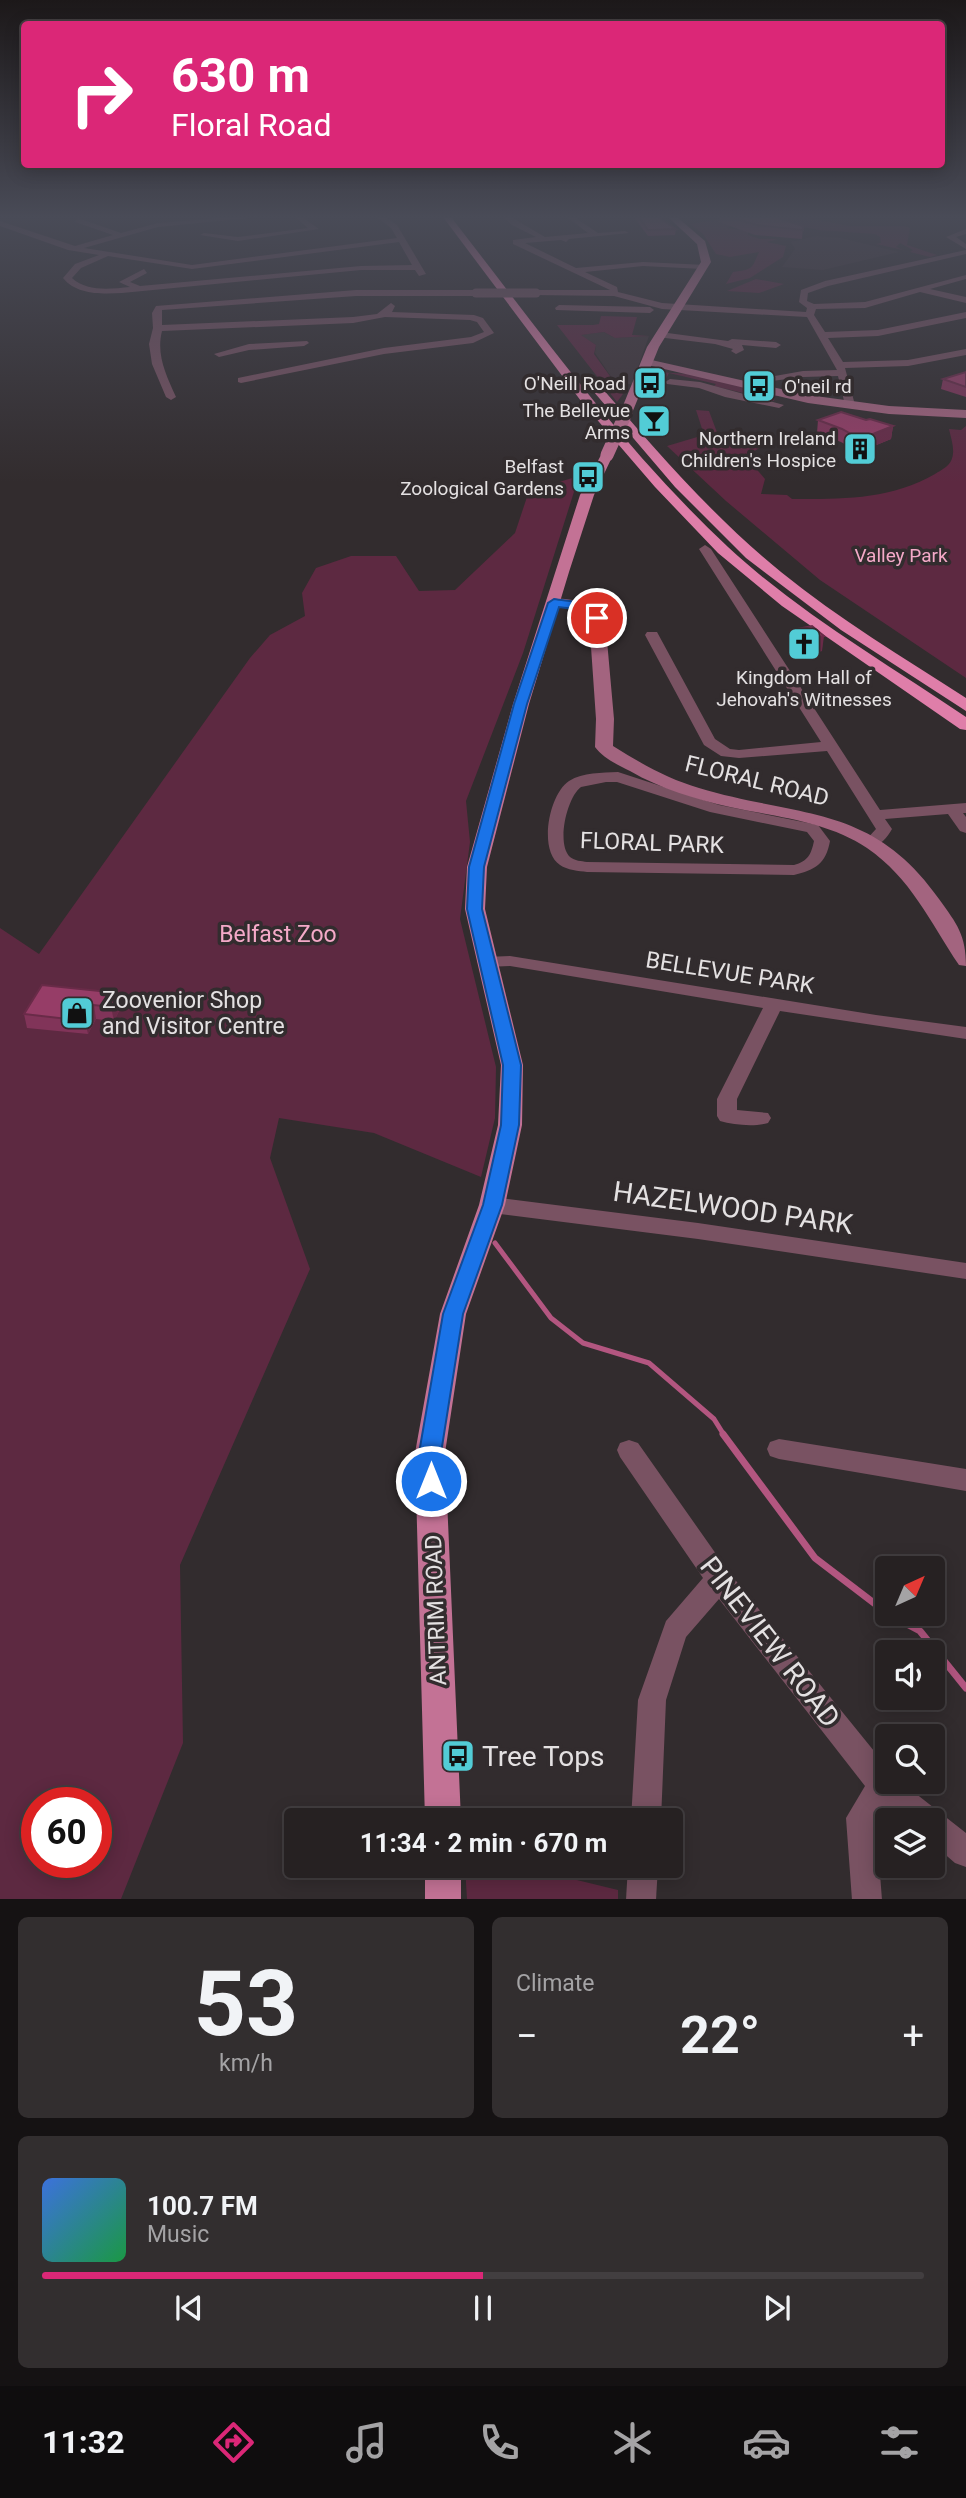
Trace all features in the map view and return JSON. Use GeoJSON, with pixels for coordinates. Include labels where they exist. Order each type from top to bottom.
{"type":"FeatureCollection","features":[{"type":"Feature","properties":{"kind":"highway"},"geometry":{"type":"LineString","coordinates":[[515,306],[585,398],[723,550],[788,603],[966,725]]}},
{"type":"Feature","properties":{"kind":"highway"},"geometry":{"type":"LineString","coordinates":[[531,306],[594,386],[706,510],[760,561],[809,601],[966,706]]}},
{"type":"Feature","properties":{"kind":"main road","name":"ANTRIM ROAD"},"geometry":{"type":"LineString","coordinates":[[443,1808],[430,1453],[453,1314],[492,1205],[510,1125],[513,1084],[512,1065],[475,909],[477,867],[521,704],[587,495],[647,362],[678,306]]}},
{"type":"Feature","properties":{"kind":"main road"},"geometry":{"type":"LineString","coordinates":[[443,1878],[443,1899]]}},
{"type":"Feature","properties":{"kind":"street"},"geometry":{"type":"LineString","coordinates":[[171,397],[154,344],[159,328],[156,313],[159,308],[175,306]]}},
{"type":"Feature","properties":{"kind":"street"},"geometry":{"type":"LineString","coordinates":[[384,314],[391,306]]}},
{"type":"Feature","properties":{"kind":"street"},"geometry":{"type":"LineString","coordinates":[[652,306],[659,308]]}},
{"type":"Feature","properties":{"kind":"street"},"geometry":{"type":"LineString","coordinates":[[806,306],[842,369],[850,405]]}},
{"type":"Feature","properties":{"kind":"street"},"geometry":{"type":"LineString","coordinates":[[559,308],[659,308],[765,314],[861,306]]}},
{"type":"Feature","properties":{"kind":"street"},"geometry":{"type":"LineString","coordinates":[[159,328],[361,319],[384,314],[471,317],[480,320],[489,333],[459,342],[399,349],[242,380]]}},
{"type":"Feature","properties":{"kind":"street"},"geometry":{"type":"LineString","coordinates":[[823,335],[878,333],[966,315]]}},
{"type":"Feature","properties":{"kind":"street"},"geometry":{"type":"LineString","coordinates":[[311,321],[308,350],[317,362],[326,365]]}},
{"type":"Feature","properties":{"kind":"street"},"geometry":{"type":"LineString","coordinates":[[716,341],[723,329]]}},
{"type":"Feature","properties":{"kind":"street"},"geometry":{"type":"LineString","coordinates":[[660,335],[776,345]]}},
{"type":"Feature","properties":{"kind":"street"},"geometry":{"type":"LineString","coordinates":[[393,340],[399,349]]}},
{"type":"Feature","properties":{"kind":"street"},"geometry":{"type":"LineString","coordinates":[[728,342],[741,348],[736,351]]}},
{"type":"Feature","properties":{"kind":"street"},"geometry":{"type":"LineString","coordinates":[[219,354],[249,347],[308,350]]}},
{"type":"Feature","properties":{"kind":"street"},"geometry":{"type":"LineString","coordinates":[[760,381],[908,363],[966,352]]}},
{"type":"Feature","properties":{"kind":"street"},"geometry":{"type":"LineString","coordinates":[[647,362],[696,373]]}},
{"type":"Feature","properties":{"kind":"street"},"geometry":{"type":"LineString","coordinates":[[647,362],[790,396],[850,405],[966,414]]}},
{"type":"Feature","properties":{"kind":"street"},"geometry":{"type":"LineString","coordinates":[[670,382],[700,385],[780,410],[790,396]]}},
{"type":"Feature","properties":{"kind":"street"},"geometry":{"type":"LineString","coordinates":[[705,549],[884,829],[872,842]]}},
{"type":"Feature","properties":{"kind":"street","name":"FLORAL ROAD"},"geometry":{"type":"LineString","coordinates":[[556,595],[594,612],[597,618],[605,719],[604,747],[631,765],[673,786],[752,811],[828,823],[872,842],[913,878],[939,914],[966,960]]}},
{"type":"Feature","properties":{"kind":"street"},"geometry":{"type":"LineString","coordinates":[[736,595],[753,595]]}},
{"type":"Feature","properties":{"kind":"street"},"geometry":{"type":"LineString","coordinates":[[652,635],[709,742],[718,749],[739,754],[830,746]]}},
{"type":"Feature","properties":{"kind":"street","name":"FLORAL PARK"},"geometry":{"type":"LineString","coordinates":[[618,777],[688,801],[752,811],[812,828],[822,841],[820,858],[811,866],[794,870],[587,867],[565,862],[556,852],[555,837],[562,801],[572,786],[592,778],[618,777]]}},
{"type":"Feature","properties":{"kind":"street"},"geometry":{"type":"LineString","coordinates":[[876,815],[959,808],[966,828]]}},
{"type":"Feature","properties":{"kind":"street","name":"BELLEVUE PARK"},"geometry":{"type":"LineString","coordinates":[[486,962],[510,961],[774,1005],[966,1033]]}},
{"type":"Feature","properties":{"kind":"street"},"geometry":{"type":"LineString","coordinates":[[761,1118],[727,1116],[727,1099],[774,1005]]}},
{"type":"Feature","properties":{"kind":"street","name":"HAZELWOOD PARK"},"geometry":{"type":"LineString","coordinates":[[492,1205],[698,1231],[966,1271]]}},
{"type":"Feature","properties":{"kind":"street"},"geometry":{"type":"LineString","coordinates":[[779,1449],[966,1480]]}},
{"type":"Feature","properties":{"kind":"street","name":"PINEVIEW ROAD"},"geometry":{"type":"LineString","coordinates":[[629,1450],[719,1579],[875,1775]]}},
{"type":"Feature","properties":{"kind":"street"},"geometry":{"type":"LineString","coordinates":[[647,1808],[652,1700],[675,1630],[719,1579]]}},
{"type":"Feature","properties":{"kind":"street"},"geometry":{"type":"LineString","coordinates":[[867,1899],[861,1818],[877,1794]]}},
{"type":"Feature","properties":{"kind":"street","name":"PINEVIEW ROAD"},"geometry":{"type":"LineString","coordinates":[[894,1794],[911,1808]]}},
{"type":"Feature","properties":{"kind":"street"},"geometry":{"type":"LineString","coordinates":[[945,1835],[966,1852]]}},
{"type":"Feature","properties":{"kind":"street"},"geometry":{"type":"LineString","coordinates":[[640,1899],[642,1878]]}},
{"type":"Feature","properties":{"kind":"shaded area"},"geometry":{"type":"Polygon","coordinates":[[[604,332],[615,338],[649,336],[632,384],[616,384],[595,353],[596,345],[580,335],[604,332]]]}},
{"type":"Feature","properties":{"kind":"green space"},"geometry":{"type":"Polygon","coordinates":[[[601,316],[637,317],[632,335],[649,336],[615,338],[604,332],[581,335],[596,345],[594,354],[623,394],[617,402],[557,325],[599,324],[601,316]]]}},
{"type":"Feature","properties":{"kind":"green space"},"geometry":{"type":"Polygon","coordinates":[[[657,372],[690,374],[780,396],[775,396],[774,401],[762,400],[764,398],[669,373],[662,386],[647,386],[657,372]]]}},
{"type":"Feature","properties":{"kind":"green space","name":"Valley Park"},"geometry":{"type":"Polygon","coordinates":[[[696,410],[709,411],[718,435],[759,434],[775,440],[745,456],[765,479],[761,494],[787,495],[792,499],[865,496],[918,483],[950,463],[953,449],[949,429],[961,430],[966,426],[966,678],[820,580],[726,501],[667,446],[704,435],[696,410]]]}},
{"type":"Feature","properties":{"kind":"green space","name":"Belfast Zoo"},"geometry":{"type":"Polygon","coordinates":[[[579,476],[523,653],[466,801],[470,842],[460,919],[496,1067],[495,1118],[481,1177],[374,1133],[279,1118],[270,1158],[310,1269],[180,1565],[183,1743],[121,1899],[0,1899],[0,928],[39,954],[250,658],[270,635],[305,616],[302,593],[316,568],[351,556],[396,556],[419,591],[455,590],[515,533],[529,491],[579,476]]]}},
{"type":"Feature","properties":{"kind":"green space"},"geometry":{"type":"Polygon","coordinates":[[[466,1878],[568,1878],[618,1890],[618,1899],[467,1899],[466,1878]]]}},
{"type":"Feature","properties":{"kind":"building"},"geometry":{"type":"Polygon","coordinates":[[[966,372],[966,387],[943,379],[966,372]]]}},
{"type":"Feature","properties":{"kind":"building"},"geometry":{"type":"Polygon","coordinates":[[[841,412],[893,426],[873,434],[874,447],[842,429],[818,420],[841,412]]]}},
{"type":"Feature","properties":{"kind":"building"},"geometry":{"type":"Polygon","coordinates":[[[812,626],[824,636],[804,639],[792,630],[812,626]]]}},
{"type":"Feature","properties":{"kind":"building"},"geometry":{"type":"Polygon","coordinates":[[[42,985],[119,993],[111,1007],[94,1005],[85,1021],[24,1014],[42,985]]]}},
{"type":"Feature","properties":{"kind":"waterway"},"geometry":{"type":"LineString","coordinates":[[495,1243],[551,1318],[583,1343],[649,1363],[714,1419],[724,1435]]}},
{"type":"Feature","properties":{"kind":"waterway"},"geometry":{"type":"LineString","coordinates":[[723,1434],[815,1558],[875,1604]]}},
{"type":"Feature","properties":{"kind":"waterway"},"geometry":{"type":"LineString","coordinates":[[911,1626],[920,1631],[966,1688]]}},
{"type":"Feature","properties":{"kind":"place","name":"O'Neill Road"},"geometry":{"type":"Point","coordinates":[650,383]}},
{"type":"Feature","properties":{"kind":"place","name":"O'neil rd"},"geometry":{"type":"Point","coordinates":[759,386]}},
{"type":"Feature","properties":{"kind":"place","name":"The Bellevue Arms"},"geometry":{"type":"Point","coordinates":[654,421]}},
{"type":"Feature","properties":{"kind":"place","name":"Northern Ireland Children's Hospice"},"geometry":{"type":"Point","coordinates":[860,449]}},
{"type":"Feature","properties":{"kind":"place","name":"Belfast Zoological Gardens"},"geometry":{"type":"Point","coordinates":[588,477]}},
{"type":"Feature","properties":{"kind":"place","name":"Kingdom Hall of Jehovah's Witnesses"},"geometry":{"type":"Point","coordinates":[804,644]}},
{"type":"Feature","properties":{"kind":"place","name":"Zoovenior Shop and Visitor Centre"},"geometry":{"type":"Point","coordinates":[77,1013]}},
{"type":"Feature","properties":{"kind":"place","name":"Tree Tops"},"geometry":{"type":"Point","coordinates":[458,1756]}},
{"type":"Feature","properties":{"kind":"route"},"geometry":{"type":"LineString","coordinates":[[431,1481],[430,1453],[453,1314],[492,1205],[510,1125],[512,1065],[479,934],[475,909],[477,867],[521,704],[554,603],[585,607],[594,612],[597,618]]}}]}
